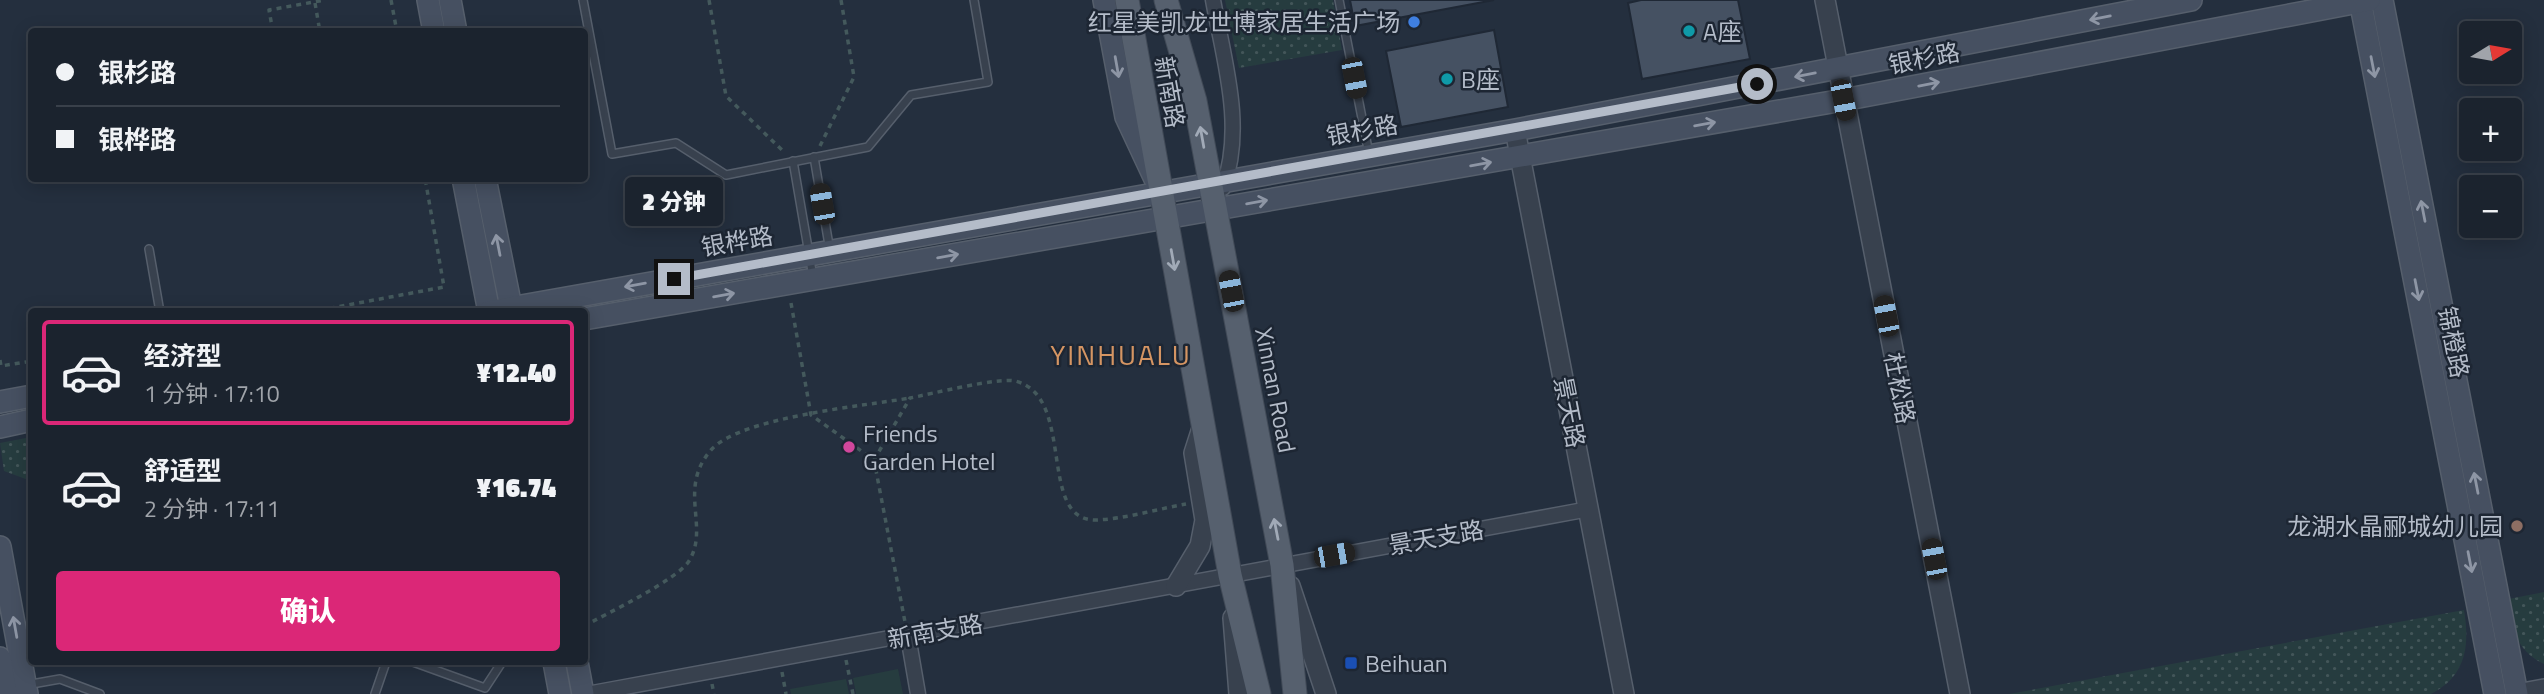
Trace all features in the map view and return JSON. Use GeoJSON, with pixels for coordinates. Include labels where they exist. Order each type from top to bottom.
{"type":"FeatureCollection","features":[{"type":"Feature","properties":{"kind":"main road"},"geometry":{"type":"LineString","coordinates":[[428,0],[433,28]]}},
{"type":"Feature","properties":{"kind":"main road"},"geometry":{"type":"LineString","coordinates":[[450,0],[455,28]]}},
{"type":"Feature","properties":{"kind":"main road"},"geometry":{"type":"LineString","coordinates":[[1104,0],[1126,117],[1161,193],[1230,575],[1259,694]]}},
{"type":"Feature","properties":{"kind":"main road","name":"新南路"},"geometry":{"type":"LineString","coordinates":[[1127,0],[1161,193]]}},
{"type":"Feature","properties":{"kind":"main road","name":"新南路"},"geometry":{"type":"LineString","coordinates":[[1166,0],[1195,101]]}},
{"type":"Feature","properties":{"kind":"main road"},"geometry":{"type":"LineString","coordinates":[[1178,0],[1195,101]]}},
{"type":"Feature","properties":{"kind":"main road","name":"银杉路"},"geometry":{"type":"LineString","coordinates":[[1161,193],[1514,130],[2191,0]]}},
{"type":"Feature","properties":{"kind":"main road","name":"银杉路"},"geometry":{"type":"LineString","coordinates":[[1166,219],[1843,100],[2368,0]]}},
{"type":"Feature","properties":{"kind":"main road","name":"锦橙路"},"geometry":{"type":"LineString","coordinates":[[2368,0],[2495,694]]}},
{"type":"Feature","properties":{"kind":"main road","name":"锦橙路"},"geometry":{"type":"LineString","coordinates":[[2368,0],[2517,694]]}},
{"type":"Feature","properties":{"kind":"main road","name":"Xinnan Road"},"geometry":{"type":"LineString","coordinates":[[1195,101],[1218,182],[1215,209],[1282,565],[1295,694]]}},
{"type":"Feature","properties":{"kind":"main road"},"geometry":{"type":"LineString","coordinates":[[464,182],[487,308]]}},
{"type":"Feature","properties":{"kind":"main road"},"geometry":{"type":"LineString","coordinates":[[486,182],[512,308]]}},
{"type":"Feature","properties":{"kind":"main road","name":"银桦路"},"geometry":{"type":"LineString","coordinates":[[518,308],[1161,193]]}},
{"type":"Feature","properties":{"kind":"main road","name":"银桦路"},"geometry":{"type":"LineString","coordinates":[[588,318],[1166,219]]}},
{"type":"Feature","properties":{"kind":"main road"},"geometry":{"type":"LineString","coordinates":[[0,402],[28,397]]}},
{"type":"Feature","properties":{"kind":"main road"},"geometry":{"type":"LineString","coordinates":[[0,427],[28,421]]}},
{"type":"Feature","properties":{"kind":"main road"},"geometry":{"type":"LineString","coordinates":[[0,547],[19,691]]}},
{"type":"Feature","properties":{"kind":"main road"},"geometry":{"type":"LineString","coordinates":[[0,662],[19,691]]}},
{"type":"Feature","properties":{"kind":"main road"},"geometry":{"type":"LineString","coordinates":[[555,665],[560,694]]}},
{"type":"Feature","properties":{"kind":"main road"},"geometry":{"type":"LineString","coordinates":[[578,665],[585,694]]}},
{"type":"Feature","properties":{"kind":"street"},"geometry":{"type":"LineString","coordinates":[[1213,0],[1233,111],[1233,145],[1218,182]]}},
{"type":"Feature","properties":{"kind":"street","name":"杜松路"},"geometry":{"type":"LineString","coordinates":[[1825,0],[1960,694]]}},
{"type":"Feature","properties":{"kind":"street","name":"景天路"},"geometry":{"type":"LineString","coordinates":[[1514,130],[1624,694]]}},
{"type":"Feature","properties":{"kind":"street"},"geometry":{"type":"LineString","coordinates":[[1176,586],[1200,547],[1205,520],[1194,453],[1203,425]]}},
{"type":"Feature","properties":{"kind":"street","name":"景天支路"},"geometry":{"type":"LineString","coordinates":[[1282,565],[1589,509]]}},
{"type":"Feature","properties":{"kind":"street","name":"新南支路"},"geometry":{"type":"LineString","coordinates":[[585,694],[1282,565]]}},
{"type":"Feature","properties":{"kind":"street","name":"Xinnan Road"},"geometry":{"type":"LineString","coordinates":[[1282,565],[1326,694]]}},
{"type":"Feature","properties":{"kind":"street"},"geometry":{"type":"LineString","coordinates":[[1230,575],[1239,694]]}},
{"type":"Feature","properties":{"kind":"street"},"geometry":{"type":"LineString","coordinates":[[908,636],[918,694]]}},
{"type":"Feature","properties":{"kind":"street"},"geometry":{"type":"LineString","coordinates":[[2517,694],[2544,689]]}},
{"type":"Feature","properties":{"kind":"lane"},"geometry":{"type":"LineString","coordinates":[[583,0],[612,154],[676,143],[726,175],[868,147],[911,95],[988,82],[974,0]]}},
{"type":"Feature","properties":{"kind":"lane"},"geometry":{"type":"LineString","coordinates":[[1339,0],[1369,155]]}},
{"type":"Feature","properties":{"kind":"lane"},"geometry":{"type":"LineString","coordinates":[[588,66],[595,65]]}},
{"type":"Feature","properties":{"kind":"lane"},"geometry":{"type":"LineString","coordinates":[[814,157],[824,277]]}},
{"type":"Feature","properties":{"kind":"lane"},"geometry":{"type":"LineString","coordinates":[[793,161],[820,253],[824,277]]}},
{"type":"Feature","properties":{"kind":"lane"},"geometry":{"type":"LineString","coordinates":[[149,249],[159,308]]}},
{"type":"Feature","properties":{"kind":"lane"},"geometry":{"type":"LineString","coordinates":[[375,694],[386,665]]}},
{"type":"Feature","properties":{"kind":"lane"},"geometry":{"type":"LineString","coordinates":[[421,665],[485,688],[500,665]]}},
{"type":"Feature","properties":{"kind":"lane"},"geometry":{"type":"LineString","coordinates":[[19,691],[60,679],[100,694]]}},
{"type":"Feature","properties":{"kind":"path"},"geometry":{"type":"LineString","coordinates":[[272,28],[269,10],[325,0]]}},
{"type":"Feature","properties":{"kind":"path"},"geometry":{"type":"LineString","coordinates":[[391,0],[396,28]]}},
{"type":"Feature","properties":{"kind":"path"},"geometry":{"type":"LineString","coordinates":[[709,0],[726,96],[793,161]]}},
{"type":"Feature","properties":{"kind":"path"},"geometry":{"type":"LineString","coordinates":[[814,157],[854,77],[841,0]]}},
{"type":"Feature","properties":{"kind":"path"},"geometry":{"type":"LineString","coordinates":[[315,2],[319,28]]}},
{"type":"Feature","properties":{"kind":"path"},"geometry":{"type":"LineString","coordinates":[[331,308],[444,287],[426,182]]}},
{"type":"Feature","properties":{"kind":"path"},"geometry":{"type":"LineString","coordinates":[[787,284],[811,415],[874,460]]}},
{"type":"Feature","properties":{"kind":"path"},"geometry":{"type":"LineString","coordinates":[[0,360],[1,366],[28,362]]}},
{"type":"Feature","properties":{"kind":"path"},"geometry":{"type":"LineString","coordinates":[[588,624],[668,578],[688,562],[697,542],[693,502],[697,472],[712,449],[743,428],[1013,380],[1033,387],[1048,408],[1065,501],[1079,514],[1094,520],[1202,501]]}},
{"type":"Feature","properties":{"kind":"path"},"geometry":{"type":"LineString","coordinates":[[908,636],[874,460],[910,398]]}},
{"type":"Feature","properties":{"kind":"path"},"geometry":{"type":"LineString","coordinates":[[844,648],[853,694]]}},
{"type":"Feature","properties":{"kind":"path"},"geometry":{"type":"LineString","coordinates":[[780,659],[786,694]]}},
{"type":"Feature","properties":{"kind":"green space"},"geometry":{"type":"Polygon","coordinates":[[[1225,0],[1333,0],[1342,50],[1239,68],[1225,0]]]}},
{"type":"Feature","properties":{"kind":"green space"},"geometry":{"type":"Polygon","coordinates":[[[28,438],[28,480],[4,471],[0,443],[28,438]]]}},
{"type":"Feature","properties":{"kind":"green space"},"geometry":{"type":"Polygon","coordinates":[[[2544,592],[2544,664],[2527,653],[2521,645],[2512,629],[2503,600],[2544,592]]]}},
{"type":"Feature","properties":{"kind":"green space"},"geometry":{"type":"Polygon","coordinates":[[[2464,610],[2466,636],[2463,659],[2452,678],[2431,694],[2009,694],[2464,610]]]}},
{"type":"Feature","properties":{"kind":"green space"},"geometry":{"type":"Polygon","coordinates":[[[898,669],[903,694],[856,694],[853,678],[898,669]]]}},
{"type":"Feature","properties":{"kind":"green space"},"geometry":{"type":"Polygon","coordinates":[[[846,679],[849,694],[791,694],[790,689],[846,679]]]}},
{"type":"Feature","properties":{"kind":"building"},"geometry":{"type":"Polygon","coordinates":[[[1350,0],[1494,0],[1355,26],[1350,0]]]}},
{"type":"Feature","properties":{"kind":"building","name":"A座"},"geometry":{"type":"Polygon","coordinates":[[[1641,0],[1738,0],[1750,59],[1642,79],[1628,3],[1641,0]]]}},
{"type":"Feature","properties":{"kind":"building","name":"B座"},"geometry":{"type":"Polygon","coordinates":[[[1494,30],[1508,107],[1401,127],[1386,51],[1494,30]]]}},
{"type":"Feature","properties":{"kind":"place","name":"红星美凯龙世博家居生活广场"},"geometry":{"type":"Point","coordinates":[1414,22]}},
{"type":"Feature","properties":{"kind":"place","name":"A座"},"geometry":{"type":"Point","coordinates":[1689,31]}},
{"type":"Feature","properties":{"kind":"place","name":"B座"},"geometry":{"type":"Point","coordinates":[1447,79]}},
{"type":"Feature","properties":{"kind":"place","name":"Friends Garden Hotel"},"geometry":{"type":"Point","coordinates":[849,447]}},
{"type":"Feature","properties":{"kind":"place","name":"龙湖水晶郦城幼儿园"},"geometry":{"type":"Point","coordinates":[2517,526]}},
{"type":"Feature","properties":{"kind":"place","name":"Beihuan"},"geometry":{"type":"Point","coordinates":[1351,663]}},
{"type":"Feature","properties":{"kind":"district","name":"YINHUALU"},"geometry":{"type":"Point","coordinates":[1121,354]}},
{"type":"Feature","properties":{"kind":"route"},"geometry":{"type":"LineString","coordinates":[[674,279],[1514,130],[1757,84]]}}]}
